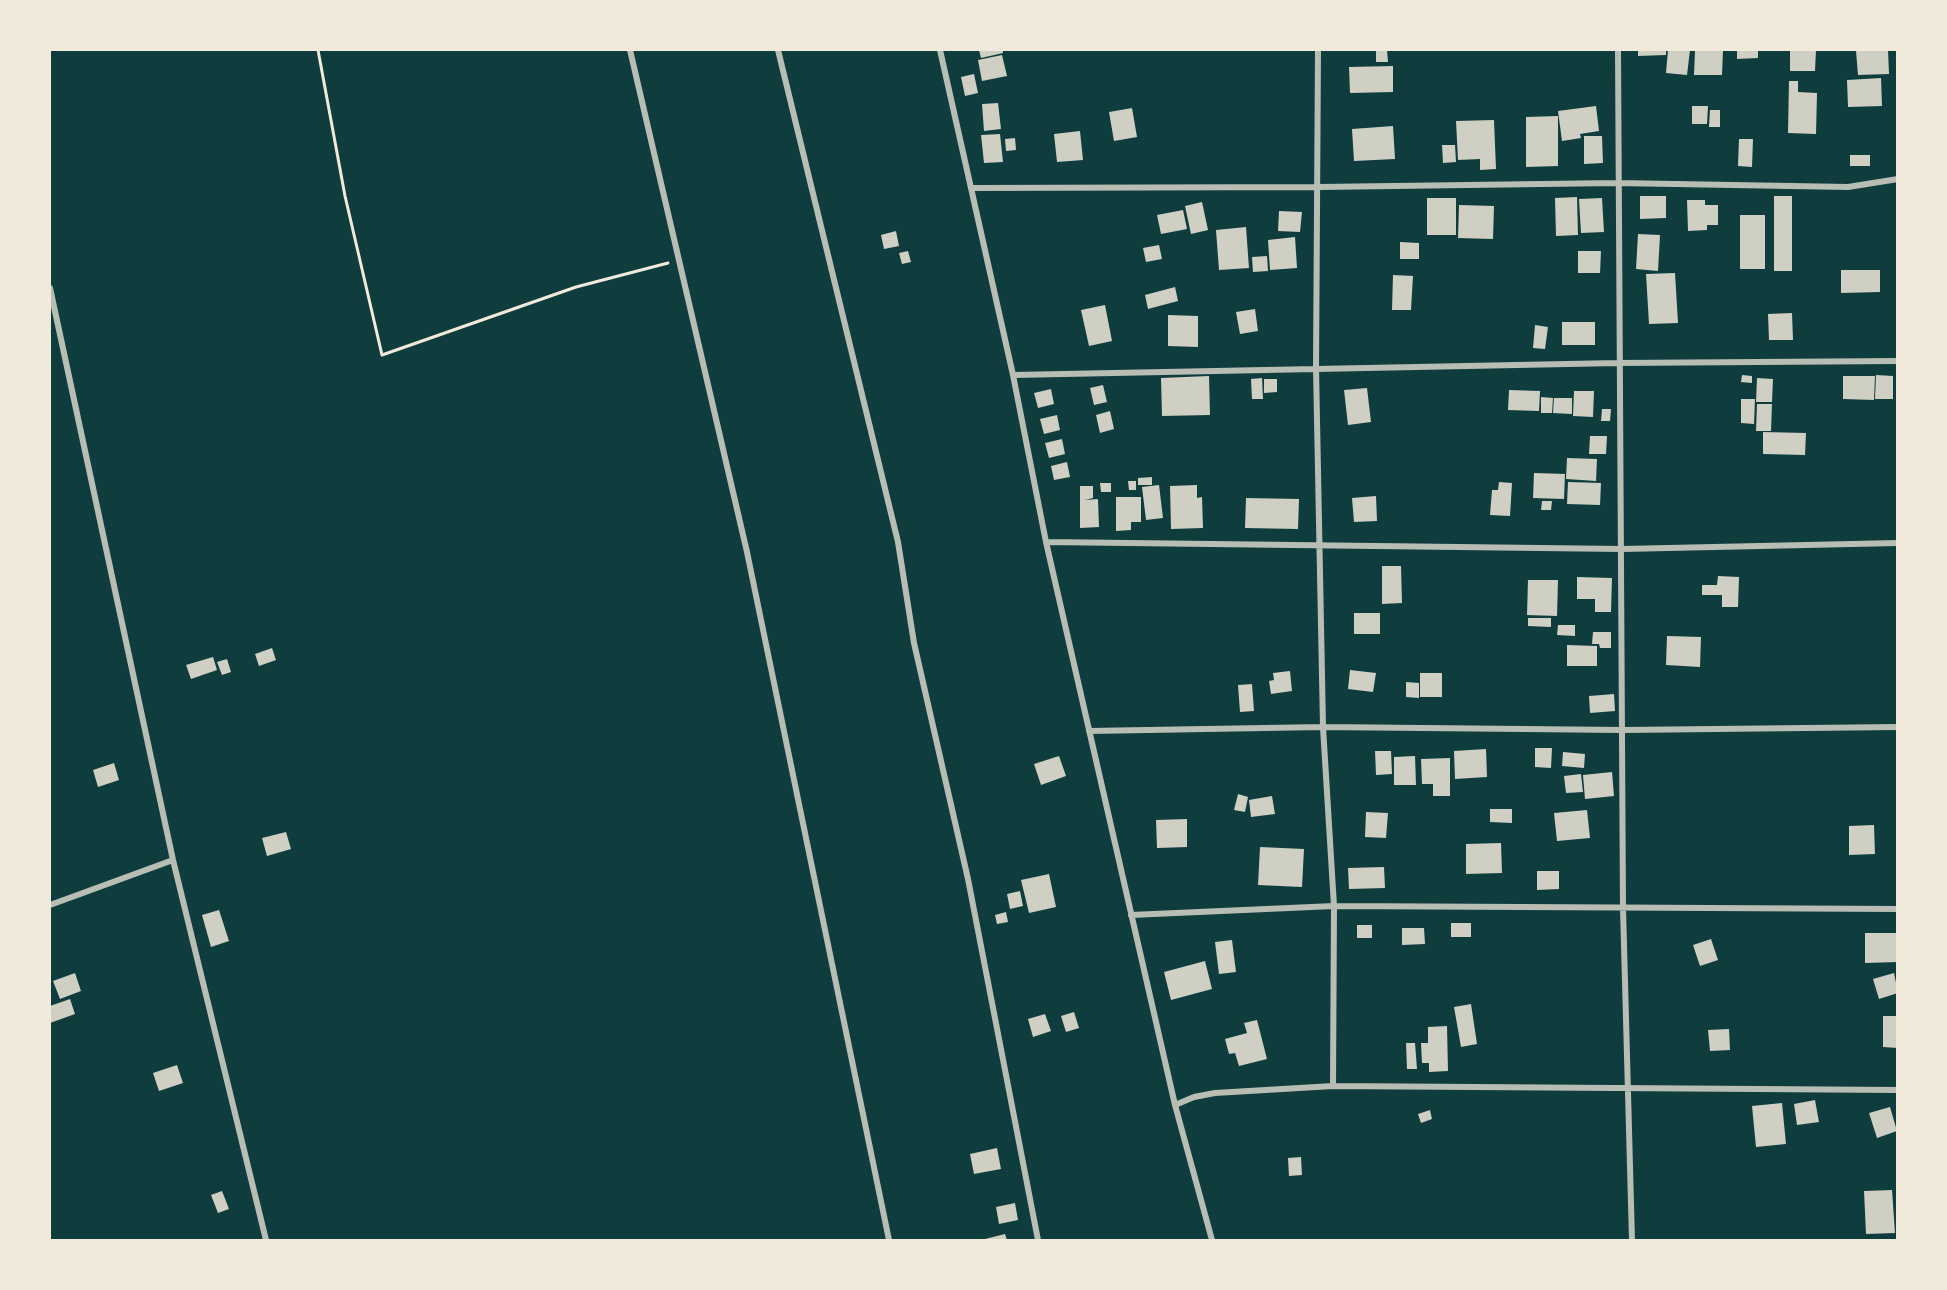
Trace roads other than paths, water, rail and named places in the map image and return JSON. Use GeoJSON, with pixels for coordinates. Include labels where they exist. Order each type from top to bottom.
{"type":"FeatureCollection","features":[{"type":"Feature","properties":{"kind":"street"},"geometry":{"type":"LineString","coordinates":[[630,50],[747,552],[889,1240]]}},
{"type":"Feature","properties":{"kind":"street"},"geometry":{"type":"LineString","coordinates":[[778,50],[898,542],[914,643],[968,879],[1038,1240]]}},
{"type":"Feature","properties":{"kind":"street"},"geometry":{"type":"LineString","coordinates":[[940,50],[1013,375],[1046,542],[1089,731],[1175,1105],[1211,1240]]}},
{"type":"Feature","properties":{"kind":"street"},"geometry":{"type":"LineString","coordinates":[[1318,50],[1319,187],[1316,368],[1323,727],[1334,906],[1334,1086]]}},
{"type":"Feature","properties":{"kind":"street"},"geometry":{"type":"LineString","coordinates":[[1618,50],[1618,363],[1622,549],[1623,908],[1626,1089],[1632,1240]]}},
{"type":"Feature","properties":{"kind":"street"},"geometry":{"type":"LineString","coordinates":[[972,188],[1617,183],[1848,187],[1898,179]]}},
{"type":"Feature","properties":{"kind":"street"},"geometry":{"type":"LineString","coordinates":[[50,288],[51,303],[173,860],[266,1240]]}},
{"type":"Feature","properties":{"kind":"street"},"geometry":{"type":"LineString","coordinates":[[1013,375],[1618,363],[1898,361]]}},
{"type":"Feature","properties":{"kind":"street"},"geometry":{"type":"LineString","coordinates":[[1046,542],[1622,549],[1898,543]]}},
{"type":"Feature","properties":{"kind":"street"},"geometry":{"type":"LineString","coordinates":[[1089,731],[1323,727],[1623,730],[1898,727]]}},
{"type":"Feature","properties":{"kind":"street"},"geometry":{"type":"LineString","coordinates":[[50,905],[173,860]]}},
{"type":"Feature","properties":{"kind":"street"},"geometry":{"type":"LineString","coordinates":[[1131,915],[1334,906],[1898,909]]}},
{"type":"Feature","properties":{"kind":"street"},"geometry":{"type":"LineString","coordinates":[[1175,1105],[1194,1097],[1215,1093],[1334,1086],[1898,1089]]}}]}
